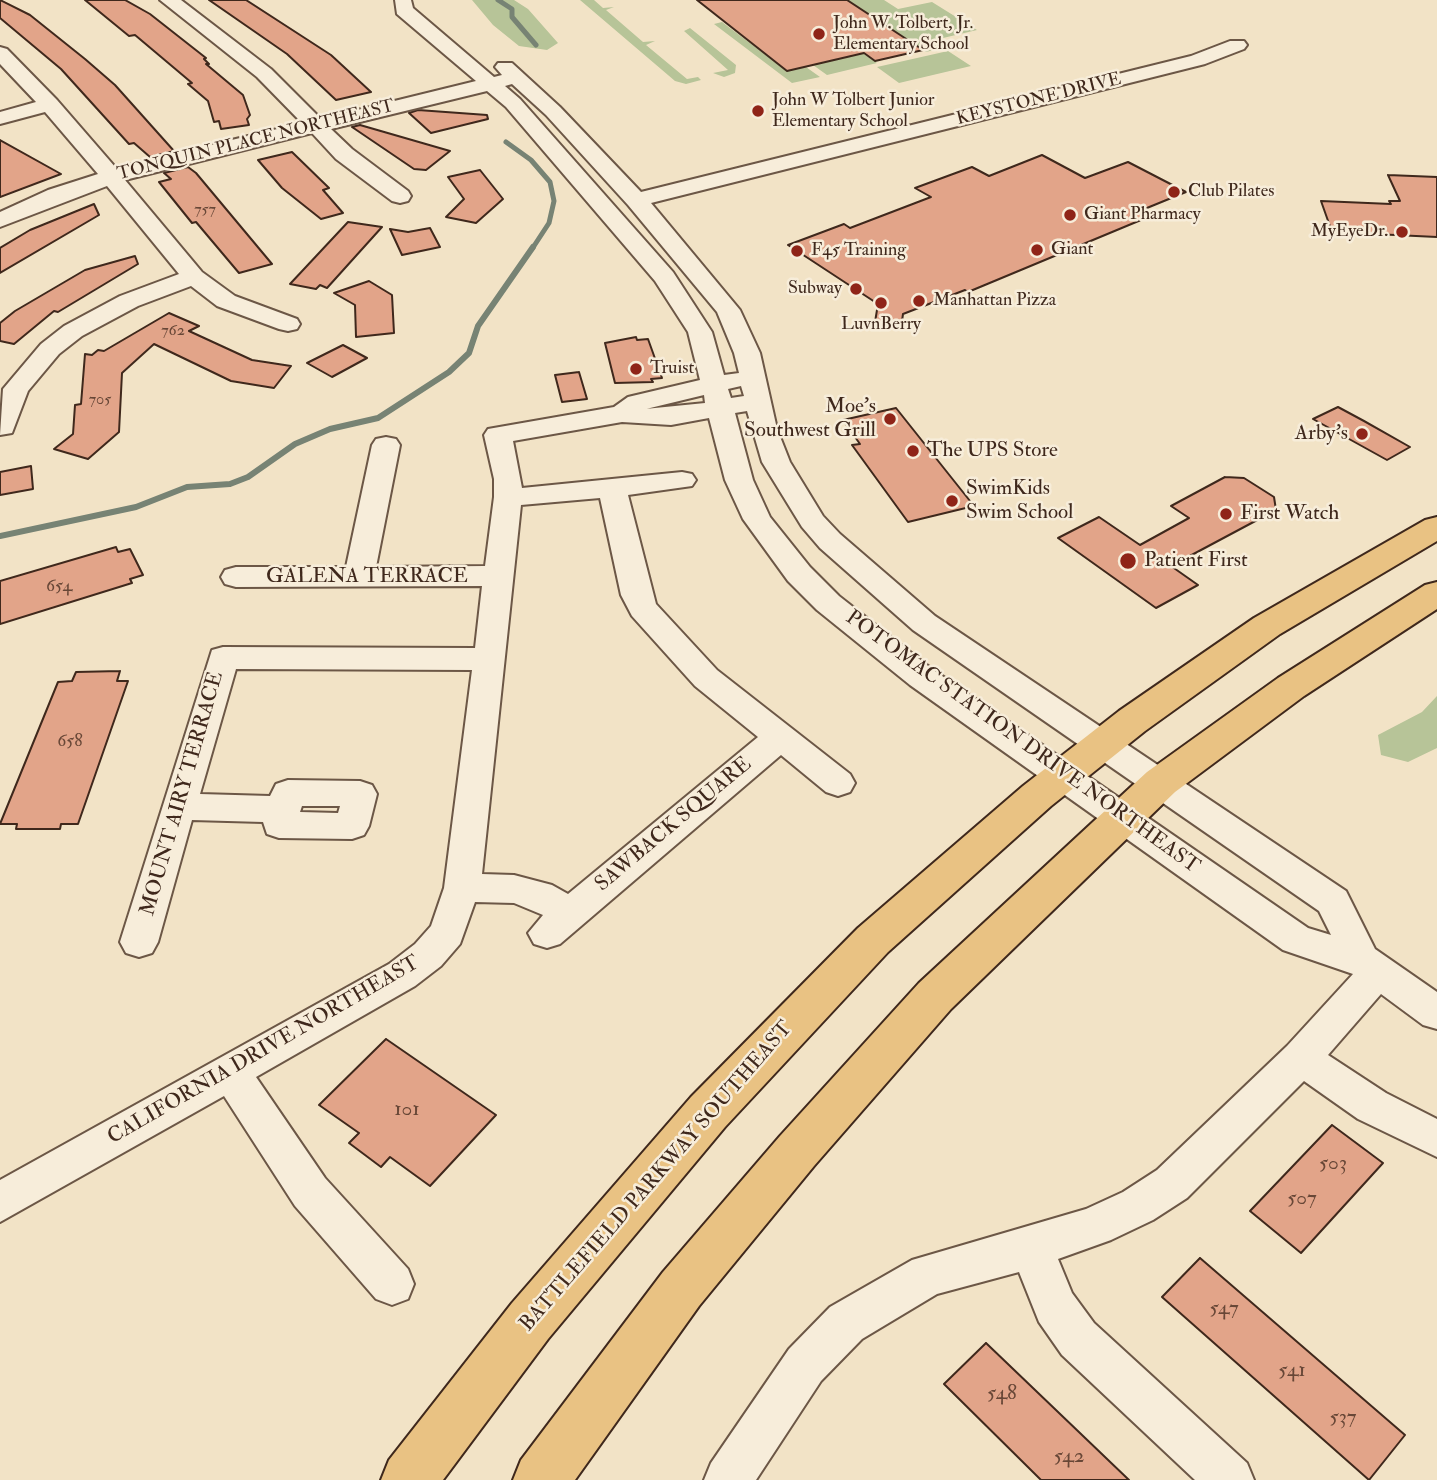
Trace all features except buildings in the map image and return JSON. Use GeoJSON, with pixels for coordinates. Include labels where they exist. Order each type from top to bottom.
{"type":"FeatureCollection","features":[{"type":"Feature","properties":{"kind":"main road","name":"BATTLEFIELD PARKWAY SOUTHEAST"},"geometry":{"type":"LineString","coordinates":[[409,1480],[530,1321],[708,1112],[873,940],[1065,774],[1104,744],[1267,626],[1437,527]]}},
{"type":"Feature","properties":{"kind":"main road"},"geometry":{"type":"LineString","coordinates":[[541,1480],[681,1289],[866,1071],[955,977],[1161,782],[1291,687],[1437,593]]}},
{"type":"Feature","properties":{"kind":"street"},"geometry":{"type":"LineString","coordinates":[[169,0],[264,73],[344,154],[400,197]]}},
{"type":"Feature","properties":{"kind":"street","name":"POTOMAC STATION DRIVE NORTHEAST"},"geometry":{"type":"LineString","coordinates":[[467,36],[421,6],[403,0],[404,9],[491,83],[547,141],[665,277],[700,332],[739,480],[753,509],[799,573],[828,603],[882,648],[1065,774],[1296,939],[1370,966],[1437,1013]]}},
{"type":"Feature","properties":{"kind":"street","name":"KEYSTONE DRIVE"},"geometry":{"type":"LineString","coordinates":[[636,200],[1198,60],[1237,45]]}},
{"type":"Feature","properties":{"kind":"street"},"geometry":{"type":"LineString","coordinates":[[0,53],[50,104],[194,277],[226,301],[288,324]]}},
{"type":"Feature","properties":{"kind":"street","name":"POTOMAC STATION DRIVE NORTHEAST"},"geometry":{"type":"LineString","coordinates":[[493,56],[553,111],[636,200],[727,310],[756,388],[764,429],[789,487],[811,521],[924,623],[1333,901],[1370,966]]}},
{"type":"Feature","properties":{"kind":"street","name":"TONQUIN PLACE NORTHEAST"},"geometry":{"type":"LineString","coordinates":[[0,220],[56,195],[112,177],[517,77]]}},
{"type":"Feature","properties":{"kind":"street"},"geometry":{"type":"LineString","coordinates":[[0,118],[50,104]]}},
{"type":"Feature","properties":{"kind":"street"},"geometry":{"type":"LineString","coordinates":[[2,427],[16,389],[50,349],[74,331],[129,300],[194,277]]}},
{"type":"Feature","properties":{"kind":"street"},"geometry":{"type":"LineString","coordinates":[[717,396],[756,388]]}},
{"type":"Feature","properties":{"kind":"street","name":"CALIFORNIA DRIVE NORTHEAST"},"geometry":{"type":"LineString","coordinates":[[0,1202],[402,975],[428,955],[447,933],[462,888],[509,497],[508,479],[498,435],[622,414],[638,403],[717,396]]}},
{"type":"Feature","properties":{"kind":"street"},"geometry":{"type":"LineString","coordinates":[[359,578],[386,445]]}},
{"type":"Feature","properties":{"kind":"street"},"geometry":{"type":"LineString","coordinates":[[509,497],[682,480]]}},
{"type":"Feature","properties":{"kind":"street"},"geometry":{"type":"LineString","coordinates":[[612,488],[636,594],[643,609],[706,678],[838,783]]}},
{"type":"Feature","properties":{"kind":"street","name":"GALENA TERRACE"},"geometry":{"type":"LineString","coordinates":[[236,577],[498,576]]}},
{"type":"Feature","properties":{"kind":"street","name":"MOUNT AIRY TERRACE"},"geometry":{"type":"LineString","coordinates":[[139,942],[223,658],[489,659]]}},
{"type":"Feature","properties":{"kind":"street","name":"SAWBACK SQUARE"},"geometry":{"type":"LineString","coordinates":[[462,888],[514,889],[539,895],[559,922],[779,738]]}},
{"type":"Feature","properties":{"kind":"street"},"geometry":{"type":"LineString","coordinates":[[179,807],[284,809]]}},
{"type":"Feature","properties":{"kind":"street"},"geometry":{"type":"LineString","coordinates":[[728,1480],[805,1365],[846,1324],[928,1275],[1032,1248],[1117,1216],[1172,1184],[1301,1058],[1370,966]]}},
{"type":"Feature","properties":{"kind":"street"},"geometry":{"type":"LineString","coordinates":[[1301,1058],[1372,1106],[1437,1139]]}},
{"type":"Feature","properties":{"kind":"street"},"geometry":{"type":"LineString","coordinates":[[230,1072],[310,1192],[392,1284]]}},
{"type":"Feature","properties":{"kind":"street"},"geometry":{"type":"LineString","coordinates":[[1032,1248],[1055,1307],[1078,1339],[1230,1480]]}},
{"type":"Feature","properties":{"kind":"green space"},"geometry":{"type":"Polygon","coordinates":[[[472,0],[514,0],[528,9],[558,43],[547,50],[519,46],[493,25],[472,0]]]}},
{"type":"Feature","properties":{"kind":"green space"},"geometry":{"type":"Polygon","coordinates":[[[580,0],[594,0],[603,8],[614,7],[606,10],[643,42],[655,41],[646,45],[687,79],[698,77],[701,80],[686,84],[675,81],[580,0]]]}},
{"type":"Feature","properties":{"kind":"green space"},"geometry":{"type":"Polygon","coordinates":[[[847,0],[884,0],[898,9],[932,2],[977,30],[943,38],[941,48],[926,52],[847,0]]]}},
{"type":"Feature","properties":{"kind":"green space"},"geometry":{"type":"Polygon","coordinates":[[[722,22],[787,71],[806,67],[820,77],[792,83],[714,24],[722,22]]]}},
{"type":"Feature","properties":{"kind":"green space"},"geometry":{"type":"Polygon","coordinates":[[[690,28],[736,65],[735,73],[724,77],[713,73],[728,70],[684,31],[690,28]]]}},
{"type":"Feature","properties":{"kind":"green space"},"geometry":{"type":"Polygon","coordinates":[[[839,37],[877,63],[827,75],[813,65],[832,61],[839,37]]]}},
{"type":"Feature","properties":{"kind":"green space"},"geometry":{"type":"Polygon","coordinates":[[[948,51],[971,66],[899,83],[877,67],[948,51]]]}},
{"type":"Feature","properties":{"kind":"green space"},"geometry":{"type":"Polygon","coordinates":[[[1437,696],[1437,748],[1408,762],[1381,755],[1378,735],[1422,712],[1437,696]]]}},
{"type":"Feature","properties":{"kind":"waterway"},"geometry":{"type":"LineString","coordinates":[[498,0],[512,9],[512,17],[536,45]]}},
{"type":"Feature","properties":{"kind":"waterway"},"geometry":{"type":"LineString","coordinates":[[506,142],[531,160],[550,182],[554,201],[549,223],[532,249]]}},
{"type":"Feature","properties":{"kind":"waterway"},"geometry":{"type":"LineString","coordinates":[[0,536],[136,507],[187,487],[230,484],[248,477],[295,444],[330,429],[378,418],[449,372],[469,353],[478,326],[533,247]]}},
{"type":"Feature","properties":{"kind":"place","name":"John W. Tolbert, Jr. Elementary School"},"geometry":{"type":"Point","coordinates":[819,34]}},
{"type":"Feature","properties":{"kind":"place","name":"John W Tolbert Junior Elementary School"},"geometry":{"type":"Point","coordinates":[758,111]}},
{"type":"Feature","properties":{"kind":"place","name":"Club Pilates"},"geometry":{"type":"Point","coordinates":[1174,192]}},
{"type":"Feature","properties":{"kind":"place","name":"Giant Pharmacy"},"geometry":{"type":"Point","coordinates":[1070,215]}},
{"type":"Feature","properties":{"kind":"place","name":"MyEyeDr."},"geometry":{"type":"Point","coordinates":[1402,232]}},
{"type":"Feature","properties":{"kind":"place","name":"Giant"},"geometry":{"type":"Point","coordinates":[1037,250]}},
{"type":"Feature","properties":{"kind":"place","name":"F45 Training"},"geometry":{"type":"Point","coordinates":[797,251]}},
{"type":"Feature","properties":{"kind":"place","name":"Subway"},"geometry":{"type":"Point","coordinates":[856,289]}},
{"type":"Feature","properties":{"kind":"place","name":"Manhattan Pizza"},"geometry":{"type":"Point","coordinates":[919,301]}},
{"type":"Feature","properties":{"kind":"place","name":"LuvnBerry"},"geometry":{"type":"Point","coordinates":[881,303]}},
{"type":"Feature","properties":{"kind":"place","name":"Truist"},"geometry":{"type":"Point","coordinates":[636,369]}},
{"type":"Feature","properties":{"kind":"place","name":"Moe's Southwest Grill"},"geometry":{"type":"Point","coordinates":[890,419]}},
{"type":"Feature","properties":{"kind":"place","name":"Arby's"},"geometry":{"type":"Point","coordinates":[1362,434]}},
{"type":"Feature","properties":{"kind":"place","name":"The UPS Store"},"geometry":{"type":"Point","coordinates":[913,451]}},
{"type":"Feature","properties":{"kind":"place","name":"SwimKids Swim School"},"geometry":{"type":"Point","coordinates":[952,501]}},
{"type":"Feature","properties":{"kind":"place","name":"First Watch"},"geometry":{"type":"Point","coordinates":[1226,514]}},
{"type":"Feature","properties":{"kind":"place","name":"Patient First"},"geometry":{"type":"Point","coordinates":[1128,561]}}]}
